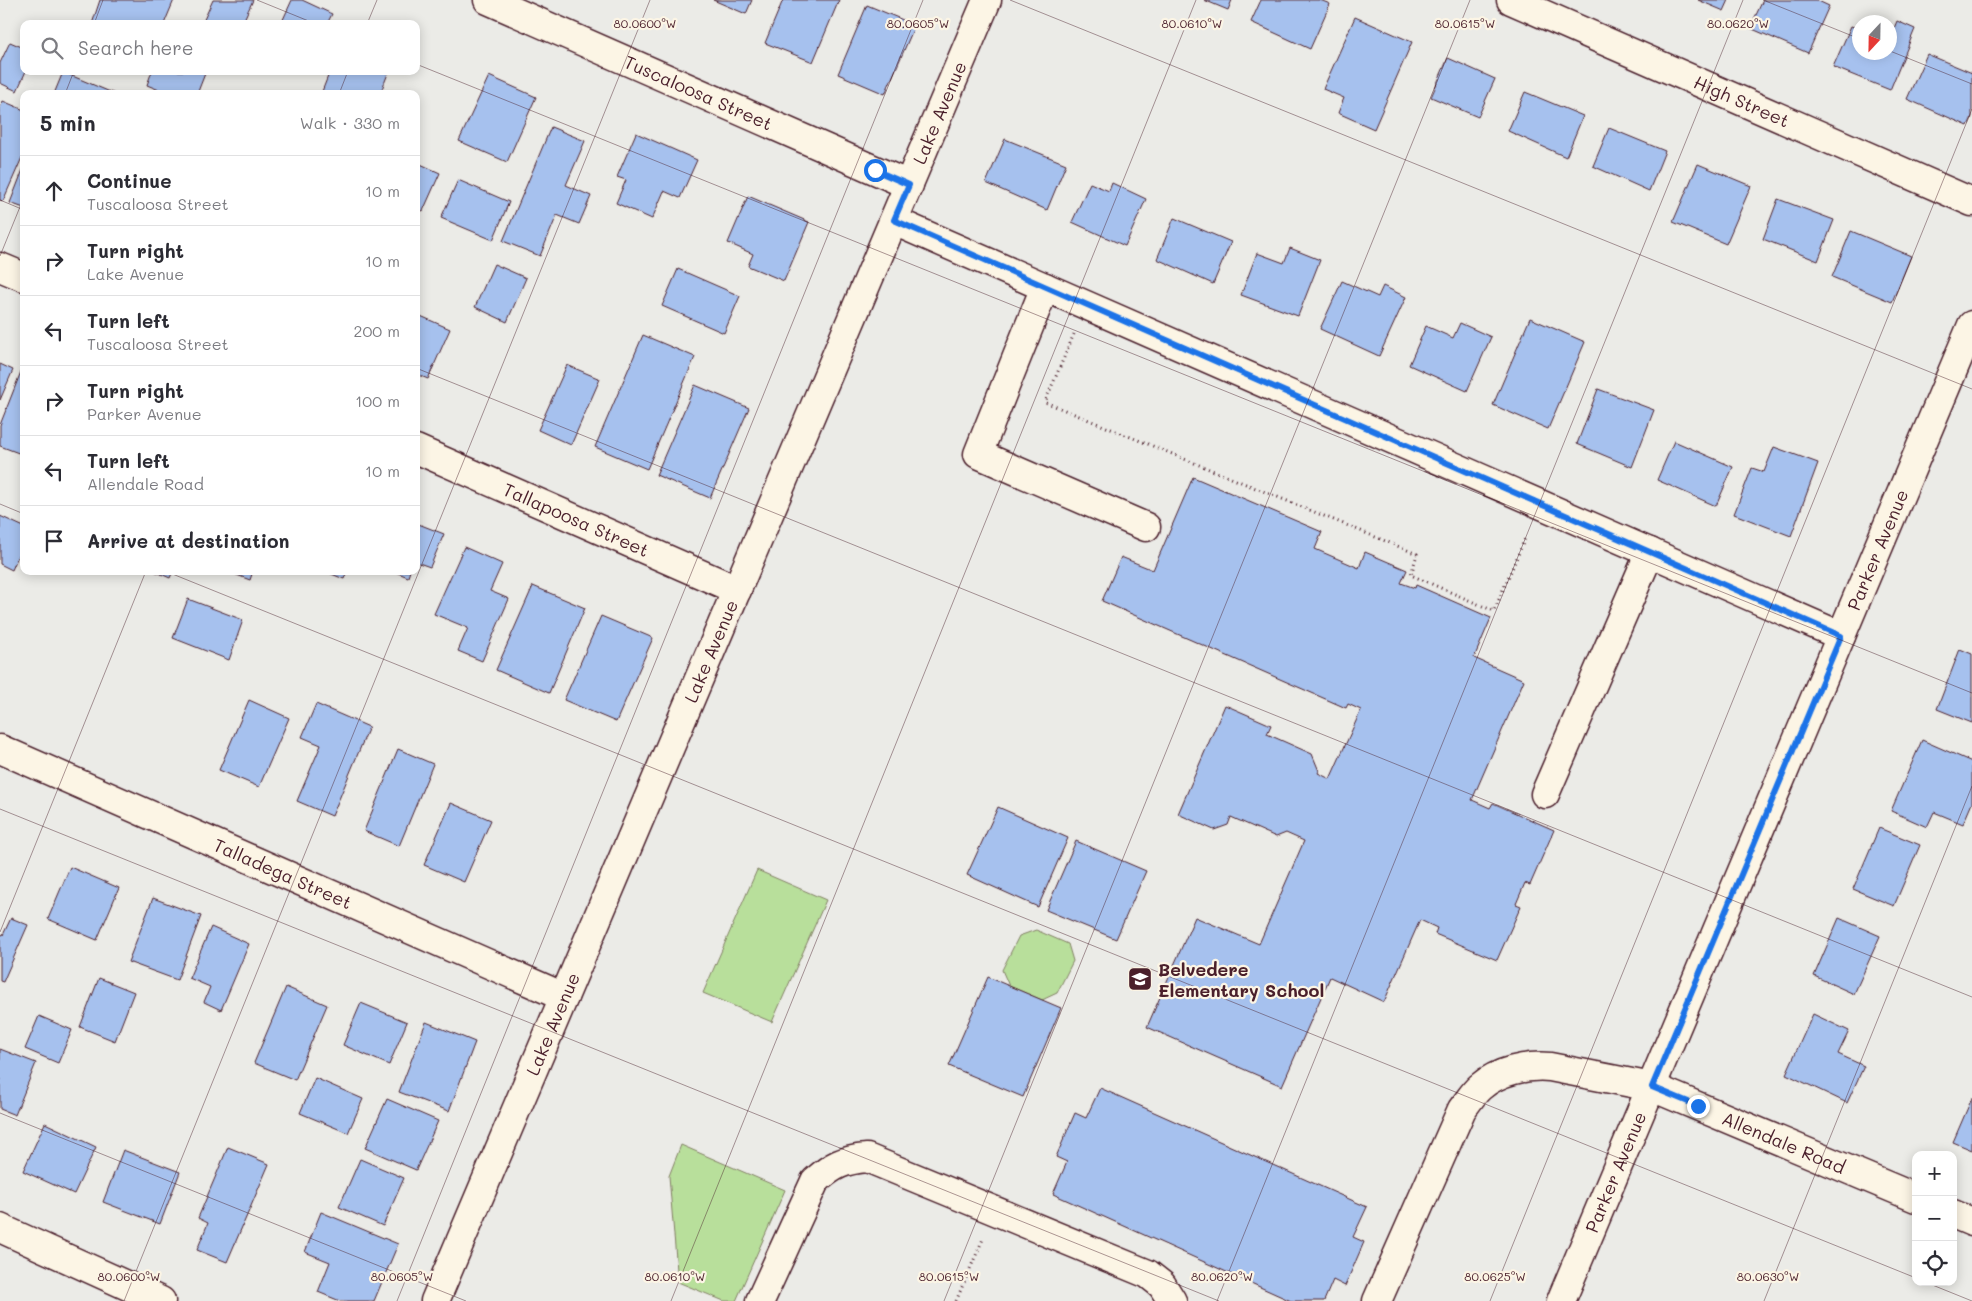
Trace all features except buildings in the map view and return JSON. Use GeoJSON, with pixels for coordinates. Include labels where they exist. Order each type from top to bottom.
{"type":"FeatureCollection","features":[{"type":"Feature","properties":{"kind":"street","name":"Tuscaloosa Street"},"geometry":{"type":"LineString","coordinates":[[488,0],[909,185]]}},
{"type":"Feature","properties":{"kind":"street","name":"Lake Avenue"},"geometry":{"type":"LineString","coordinates":[[436,1301],[988,0]]}},
{"type":"Feature","properties":{"kind":"street","name":"High Street"},"geometry":{"type":"LineString","coordinates":[[1512,0],[1972,202]]}},
{"type":"Feature","properties":{"kind":"street"},"geometry":{"type":"LineString","coordinates":[[894,220],[1841,636]]}},
{"type":"Feature","properties":{"kind":"street"},"geometry":{"type":"LineString","coordinates":[[0,267],[20,275]]}},
{"type":"Feature","properties":{"kind":"street"},"geometry":{"type":"LineString","coordinates":[[1046,287],[978,454],[1146,526]]}},
{"type":"Feature","properties":{"kind":"street","name":"Parker Avenue"},"geometry":{"type":"LineString","coordinates":[[1561,1301],[1972,325]]}},
{"type":"Feature","properties":{"kind":"street","name":"Tallapoosa Street"},"geometry":{"type":"LineString","coordinates":[[420,452],[737,590]]}},
{"type":"Feature","properties":{"kind":"street"},"geometry":{"type":"LineString","coordinates":[[1545,794],[1650,552]]}},
{"type":"Feature","properties":{"kind":"street","name":"Talladega Street"},"geometry":{"type":"LineString","coordinates":[[0,749],[564,997]]}},
{"type":"Feature","properties":{"kind":"street","name":"Allendale Road"},"geometry":{"type":"LineString","coordinates":[[1377,1301],[1462,1109],[1480,1087],[1507,1071],[1536,1066],[1573,1070],[1652,1087],[1912,1196]]}},
{"type":"Feature","properties":{"kind":"street"},"geometry":{"type":"LineString","coordinates":[[760,1301],[815,1181],[829,1168],[847,1160],[867,1158],[1148,1274],[1162,1285],[1172,1301]]}},
{"type":"Feature","properties":{"kind":"street"},"geometry":{"type":"LineString","coordinates":[[1957,1216],[1972,1222]]}},
{"type":"Feature","properties":{"kind":"street"},"geometry":{"type":"LineString","coordinates":[[0,1228],[161,1301]]}},
{"type":"Feature","properties":{"kind":"path"},"geometry":{"type":"LineString","coordinates":[[1074,334],[1045,402],[1417,554],[1411,575],[1494,612],[1526,536]]}},
{"type":"Feature","properties":{"kind":"path"},"geometry":{"type":"LineString","coordinates":[[956,1301],[995,1211]]}},
{"type":"Feature","properties":{"kind":"green space"},"geometry":{"type":"Polygon","coordinates":[[[757,870],[826,900],[772,1022],[703,993],[757,870]]]}},
{"type":"Feature","properties":{"kind":"green space"},"geometry":{"type":"Polygon","coordinates":[[[1036,930],[1068,944],[1073,961],[1057,993],[1042,1000],[1009,986],[1002,970],[1019,936],[1036,930]]]}},
{"type":"Feature","properties":{"kind":"green space"},"geometry":{"type":"Polygon","coordinates":[[[681,1145],[785,1190],[736,1301],[724,1301],[678,1282],[669,1176],[681,1145]]]}},
{"type":"Feature","properties":{"kind":"place","name":"Belvedere Elementary School"},"geometry":{"type":"Point","coordinates":[1140,979]}},
{"type":"Feature","properties":{"kind":"route"},"geometry":{"type":"LineString","coordinates":[[875,170],[909,185],[894,220],[1841,636],[1652,1087],[1698,1106]]}}]}
